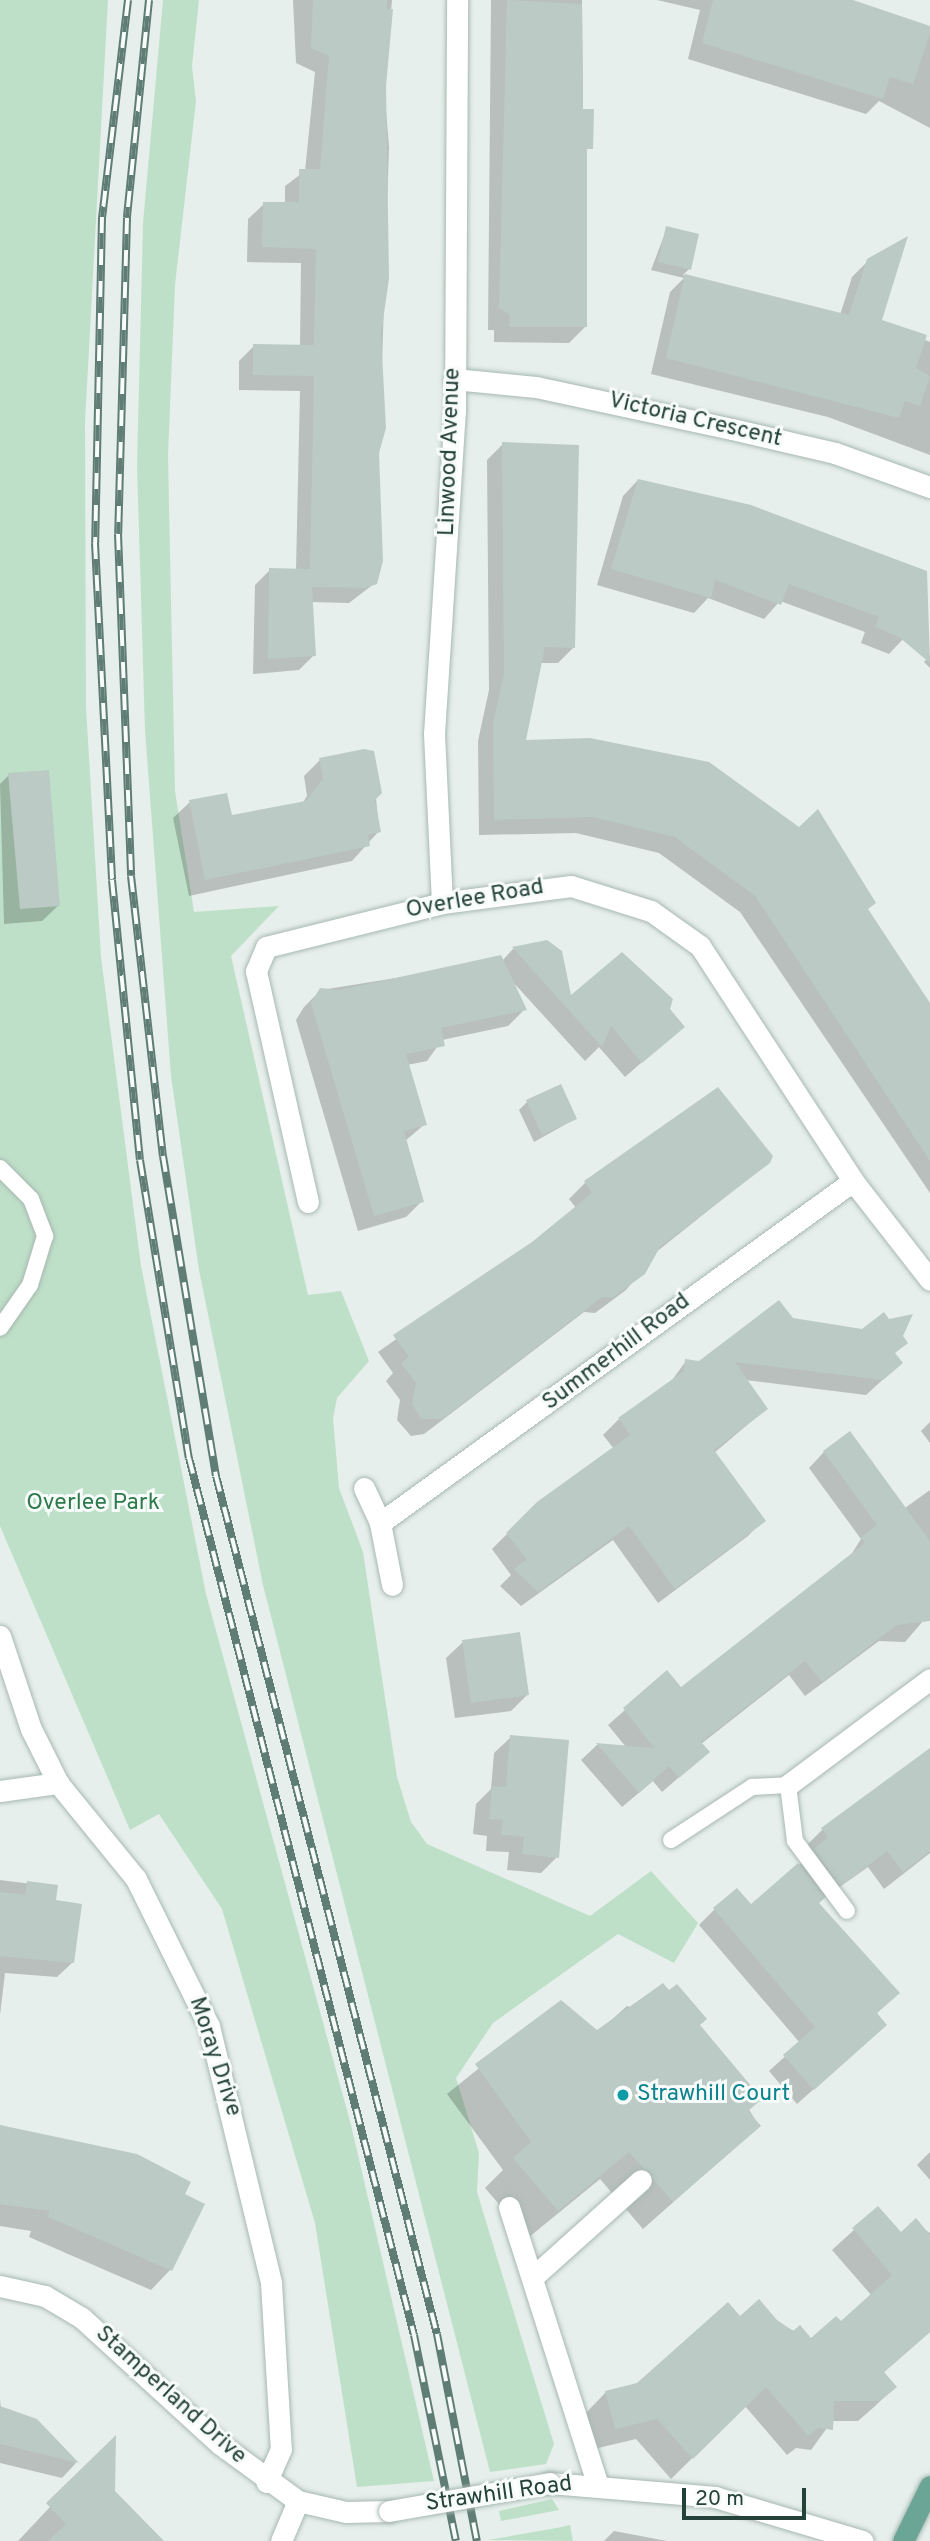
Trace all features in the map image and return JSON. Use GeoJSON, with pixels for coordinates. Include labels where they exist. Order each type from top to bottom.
{"type":"FeatureCollection","features":[{"type":"Feature","properties":{"kind":"main road"},"geometry":{"type":"LineString","coordinates":[[903,2541],[930,2486]]}},
{"type":"Feature","properties":{"kind":"street","name":"Linwood Avenue"},"geometry":{"type":"LineString","coordinates":[[442,903],[434,734],[454,379],[457,0]]}},
{"type":"Feature","properties":{"kind":"street","name":"Victoria Crescent"},"geometry":{"type":"LineString","coordinates":[[454,379],[536,387],[732,429],[835,453],[930,487]]}},
{"type":"Feature","properties":{"kind":"street","name":"Overlee Road"},"geometry":{"type":"LineString","coordinates":[[308,1202],[258,958],[280,941],[442,903],[571,886],[651,911],[700,946],[721,974],[853,1181],[930,1280]]}},
{"type":"Feature","properties":{"kind":"street","name":"Summerhill Road"},"geometry":{"type":"LineString","coordinates":[[380,1523],[853,1181]]}},
{"type":"Feature","properties":{"kind":"street"},"geometry":{"type":"LineString","coordinates":[[364,1488],[380,1523],[392,1585]]}},
{"type":"Feature","properties":{"kind":"street","name":"Moray Drive"},"geometry":{"type":"LineString","coordinates":[[0,1636],[31,1729],[58,1783],[136,1879],[209,2026],[271,2283],[281,2449],[266,2482]]}},
{"type":"Feature","properties":{"kind":"street"},"geometry":{"type":"LineString","coordinates":[[788,1785],[930,1679]]}},
{"type":"Feature","properties":{"kind":"street"},"geometry":{"type":"LineString","coordinates":[[0,1791],[58,1783]]}},
{"type":"Feature","properties":{"kind":"street"},"geometry":{"type":"LineString","coordinates":[[533,2277],[641,2180]]}},
{"type":"Feature","properties":{"kind":"street"},"geometry":{"type":"LineString","coordinates":[[509,2207],[597,2483]]}},
{"type":"Feature","properties":{"kind":"street","name":"Stamperland Drive"},"geometry":{"type":"LineString","coordinates":[[0,2286],[45,2296],[82,2318],[266,2482],[298,2501]]}},
{"type":"Feature","properties":{"kind":"street","name":"Strawhill Road"},"geometry":{"type":"LineString","coordinates":[[298,2501],[346,2512],[389,2511],[550,2483],[597,2483],[715,2497],[863,2541]]}},
{"type":"Feature","properties":{"kind":"street"},"geometry":{"type":"LineString","coordinates":[[281,2541],[298,2501]]}},
{"type":"Feature","properties":{"kind":"lane"},"geometry":{"type":"LineString","coordinates":[[0,1168],[31,1199],[45,1236],[30,1285],[0,1328]]}},
{"type":"Feature","properties":{"kind":"lane"},"geometry":{"type":"LineString","coordinates":[[671,1840],[752,1787],[788,1785],[795,1841],[847,1911]]}},
{"type":"Feature","properties":{"kind":"green space","name":"Overlee Park"},"geometry":{"type":"Polygon","coordinates":[[[0,0],[108,0],[85,422],[86,707],[101,957],[141,1266],[206,1594],[351,2125],[434,2481],[357,2487],[315,2223],[222,1909],[159,1814],[130,1830],[0,1526],[0,0]]]}},
{"type":"Feature","properties":{"kind":"green space"},"geometry":{"type":"Polygon","coordinates":[[[163,0],[199,0],[192,66],[196,101],[175,285],[168,456],[175,791],[194,912],[279,906],[231,956],[308,1295],[341,1291],[369,1361],[337,1398],[333,1418],[339,1488],[363,1552],[397,1777],[411,1822],[427,1844],[590,1916],[651,1871],[698,1923],[674,1963],[618,1934],[493,2023],[456,2078],[479,2153],[477,2192],[554,2444],[546,2464],[490,2472],[263,1585],[199,1270],[171,1076],[145,730],[137,466],[143,223],[163,0]]]}},
{"type":"Feature","properties":{"kind":"green space"},"geometry":{"type":"Polygon","coordinates":[[[552,2499],[559,2510],[501,2521],[499,2511],[552,2499]]]}},
{"type":"Feature","properties":{"kind":"green space"},"geometry":{"type":"Polygon","coordinates":[[[570,2525],[573,2541],[488,2540],[562,2527],[570,2525]]]}},
{"type":"Feature","properties":{"kind":"building"},"geometry":{"type":"Polygon","coordinates":[[[313,0],[387,0],[387,9],[393,9],[386,86],[389,279],[381,334],[386,428],[379,453],[383,561],[377,584],[366,588],[312,587],[316,656],[268,659],[269,568],[310,569],[314,376],[253,375],[253,344],[314,345],[316,249],[262,247],[263,202],[299,202],[299,169],[320,169],[329,56],[311,48],[313,0]]]}},
{"type":"Feature","properties":{"kind":"building"},"geometry":{"type":"Polygon","coordinates":[[[507,0],[582,4],[583,109],[594,109],[593,149],[587,149],[587,327],[509,327],[510,315],[499,308],[507,0]]]}},
{"type":"Feature","properties":{"kind":"building"},"geometry":{"type":"Polygon","coordinates":[[[713,0],[853,0],[930,26],[930,33],[913,84],[890,77],[883,99],[702,43],[713,0]]]}},
{"type":"Feature","properties":{"kind":"building"},"geometry":{"type":"Polygon","coordinates":[[[666,226],[699,234],[691,270],[658,262],[666,226]]]}},
{"type":"Feature","properties":{"kind":"building"},"geometry":{"type":"Polygon","coordinates":[[[908,236],[882,320],[927,335],[916,368],[930,376],[920,406],[905,401],[899,418],[666,358],[685,274],[849,315],[867,259],[908,236]]]}},
{"type":"Feature","properties":{"kind":"building"},"geometry":{"type":"Polygon","coordinates":[[[502,442],[579,445],[575,648],[545,647],[526,740],[590,738],[709,762],[799,827],[818,809],[876,903],[868,909],[930,1003],[930,1161],[755,896],[675,837],[593,817],[494,820],[493,724],[504,673],[502,442]]]}},
{"type":"Feature","properties":{"kind":"building"},"geometry":{"type":"Polygon","coordinates":[[[638,479],[751,505],[927,571],[930,663],[899,637],[875,627],[879,617],[789,584],[781,605],[715,580],[711,598],[611,569],[638,479]]]}},
{"type":"Feature","properties":{"kind":"building"},"geometry":{"type":"Polygon","coordinates":[[[364,749],[374,751],[382,793],[375,800],[381,832],[368,835],[370,846],[205,880],[189,800],[227,793],[232,815],[306,801],[323,779],[319,758],[364,749]]]}},
{"type":"Feature","properties":{"kind":"building"},"geometry":{"type":"Polygon","coordinates":[[[49,770],[60,906],[20,909],[8,773],[49,770]]]}},
{"type":"Feature","properties":{"kind":"building"},"geometry":{"type":"Polygon","coordinates":[[[547,940],[562,951],[571,995],[622,952],[673,999],[670,1009],[685,1027],[642,1063],[611,1026],[602,1047],[512,947],[547,940]]]}},
{"type":"Feature","properties":{"kind":"building"},"geometry":{"type":"Polygon","coordinates":[[[501,955],[527,1010],[441,1028],[445,1046],[406,1054],[427,1125],[404,1131],[424,1202],[374,1216],[311,1003],[320,988],[340,990],[501,955]]]}},
{"type":"Feature","properties":{"kind":"building"},"geometry":{"type":"Polygon","coordinates":[[[561,1084],[577,1119],[542,1135],[526,1100],[561,1084]]]}},
{"type":"Feature","properties":{"kind":"building"},"geometry":{"type":"Polygon","coordinates":[[[718,1087],[773,1156],[770,1163],[660,1247],[645,1274],[612,1298],[602,1297],[442,1419],[421,1419],[412,1404],[416,1383],[401,1363],[409,1357],[393,1335],[532,1242],[592,1193],[584,1181],[718,1087]]]}},
{"type":"Feature","properties":{"kind":"building"},"geometry":{"type":"Polygon","coordinates":[[[779,1300],[793,1318],[862,1329],[884,1312],[889,1319],[913,1314],[903,1336],[908,1343],[895,1353],[903,1363],[883,1380],[735,1362],[768,1409],[714,1450],[766,1521],[675,1589],[629,1526],[538,1592],[514,1569],[527,1559],[506,1533],[537,1502],[630,1435],[618,1418],[684,1371],[685,1359],[699,1361],[779,1300]]]}},
{"type":"Feature","properties":{"kind":"building"},"geometry":{"type":"Polygon","coordinates":[[[850,1431],[930,1541],[930,1621],[897,1625],[822,1682],[805,1661],[701,1742],[710,1752],[679,1778],[669,1766],[639,1793],[596,1743],[654,1748],[623,1708],[667,1670],[681,1687],[865,1543],[861,1537],[877,1525],[823,1451],[850,1431]]]}},
{"type":"Feature","properties":{"kind":"building"},"geometry":{"type":"Polygon","coordinates":[[[520,1632],[529,1695],[471,1703],[462,1640],[520,1632]]]}},
{"type":"Feature","properties":{"kind":"building"},"geometry":{"type":"Polygon","coordinates":[[[510,1735],[569,1740],[559,1858],[522,1854],[524,1837],[501,1835],[503,1820],[489,1819],[492,1786],[506,1787],[510,1735]]]}},
{"type":"Feature","properties":{"kind":"building"},"geometry":{"type":"Polygon","coordinates":[[[930,1748],[930,1851],[903,1872],[887,1851],[841,1886],[814,1849],[828,1837],[821,1828],[930,1748]]]}},
{"type":"Feature","properties":{"kind":"building"},"geometry":{"type":"Polygon","coordinates":[[[798,1863],[825,1898],[819,1903],[900,1993],[877,2013],[887,2025],[814,2090],[783,2055],[815,2027],[713,1908],[737,1888],[751,1904],[798,1863]]]}},
{"type":"Feature","properties":{"kind":"building"},"geometry":{"type":"Polygon","coordinates":[[[27,1881],[58,1885],[56,1900],[82,1904],[74,1963],[0,1956],[0,1892],[25,1895],[27,1881]]]}},
{"type":"Feature","properties":{"kind":"building","name":"Strawhill Court"},"geometry":{"type":"Polygon","coordinates":[[[663,1983],[669,1990],[677,1984],[707,2019],[700,2025],[762,2099],[748,2111],[761,2126],[673,2202],[629,2152],[558,2211],[513,2158],[531,2142],[475,2064],[561,2000],[597,2030],[663,1983]]]}},
{"type":"Feature","properties":{"kind":"building"},"geometry":{"type":"Polygon","coordinates":[[[0,2125],[137,2154],[191,2182],[185,2194],[205,2204],[172,2271],[48,2217],[49,2211],[0,2204],[0,2125]]]}},
{"type":"Feature","properties":{"kind":"building"},"geometry":{"type":"Polygon","coordinates":[[[878,2206],[901,2232],[916,2218],[930,2235],[930,2332],[884,2372],[897,2387],[880,2401],[834,2401],[833,2430],[818,2428],[808,2436],[766,2387],[693,2459],[657,2419],[615,2429],[605,2391],[637,2383],[728,2302],[740,2316],[759,2299],[777,2320],[793,2331],[800,2325],[811,2338],[836,2316],[841,2321],[892,2275],[852,2228],[878,2206]]]}},
{"type":"Feature","properties":{"kind":"building"},"geometry":{"type":"Polygon","coordinates":[[[0,2406],[37,2419],[79,2463],[0,2444],[0,2406]]]}},
{"type":"Feature","properties":{"kind":"building"},"geometry":{"type":"Polygon","coordinates":[[[116,2435],[115,2491],[164,2541],[48,2541],[66,2524],[46,2503],[116,2435]]]}},
{"type":"Feature","properties":{"kind":"railway"},"geometry":{"type":"LineString","coordinates":[[128,0],[102,217],[95,543],[112,880],[140,1160],[189,1458],[414,2335],[456,2541]]}},
{"type":"Feature","properties":{"kind":"railway"},"geometry":{"type":"LineString","coordinates":[[149,0],[127,218],[118,534],[131,876],[163,1156],[216,1476],[437,2334],[477,2541]]}},
{"type":"Feature","properties":{"kind":"place","name":"Strawhill Court"},"geometry":{"type":"Point","coordinates":[623,2095]}}]}
